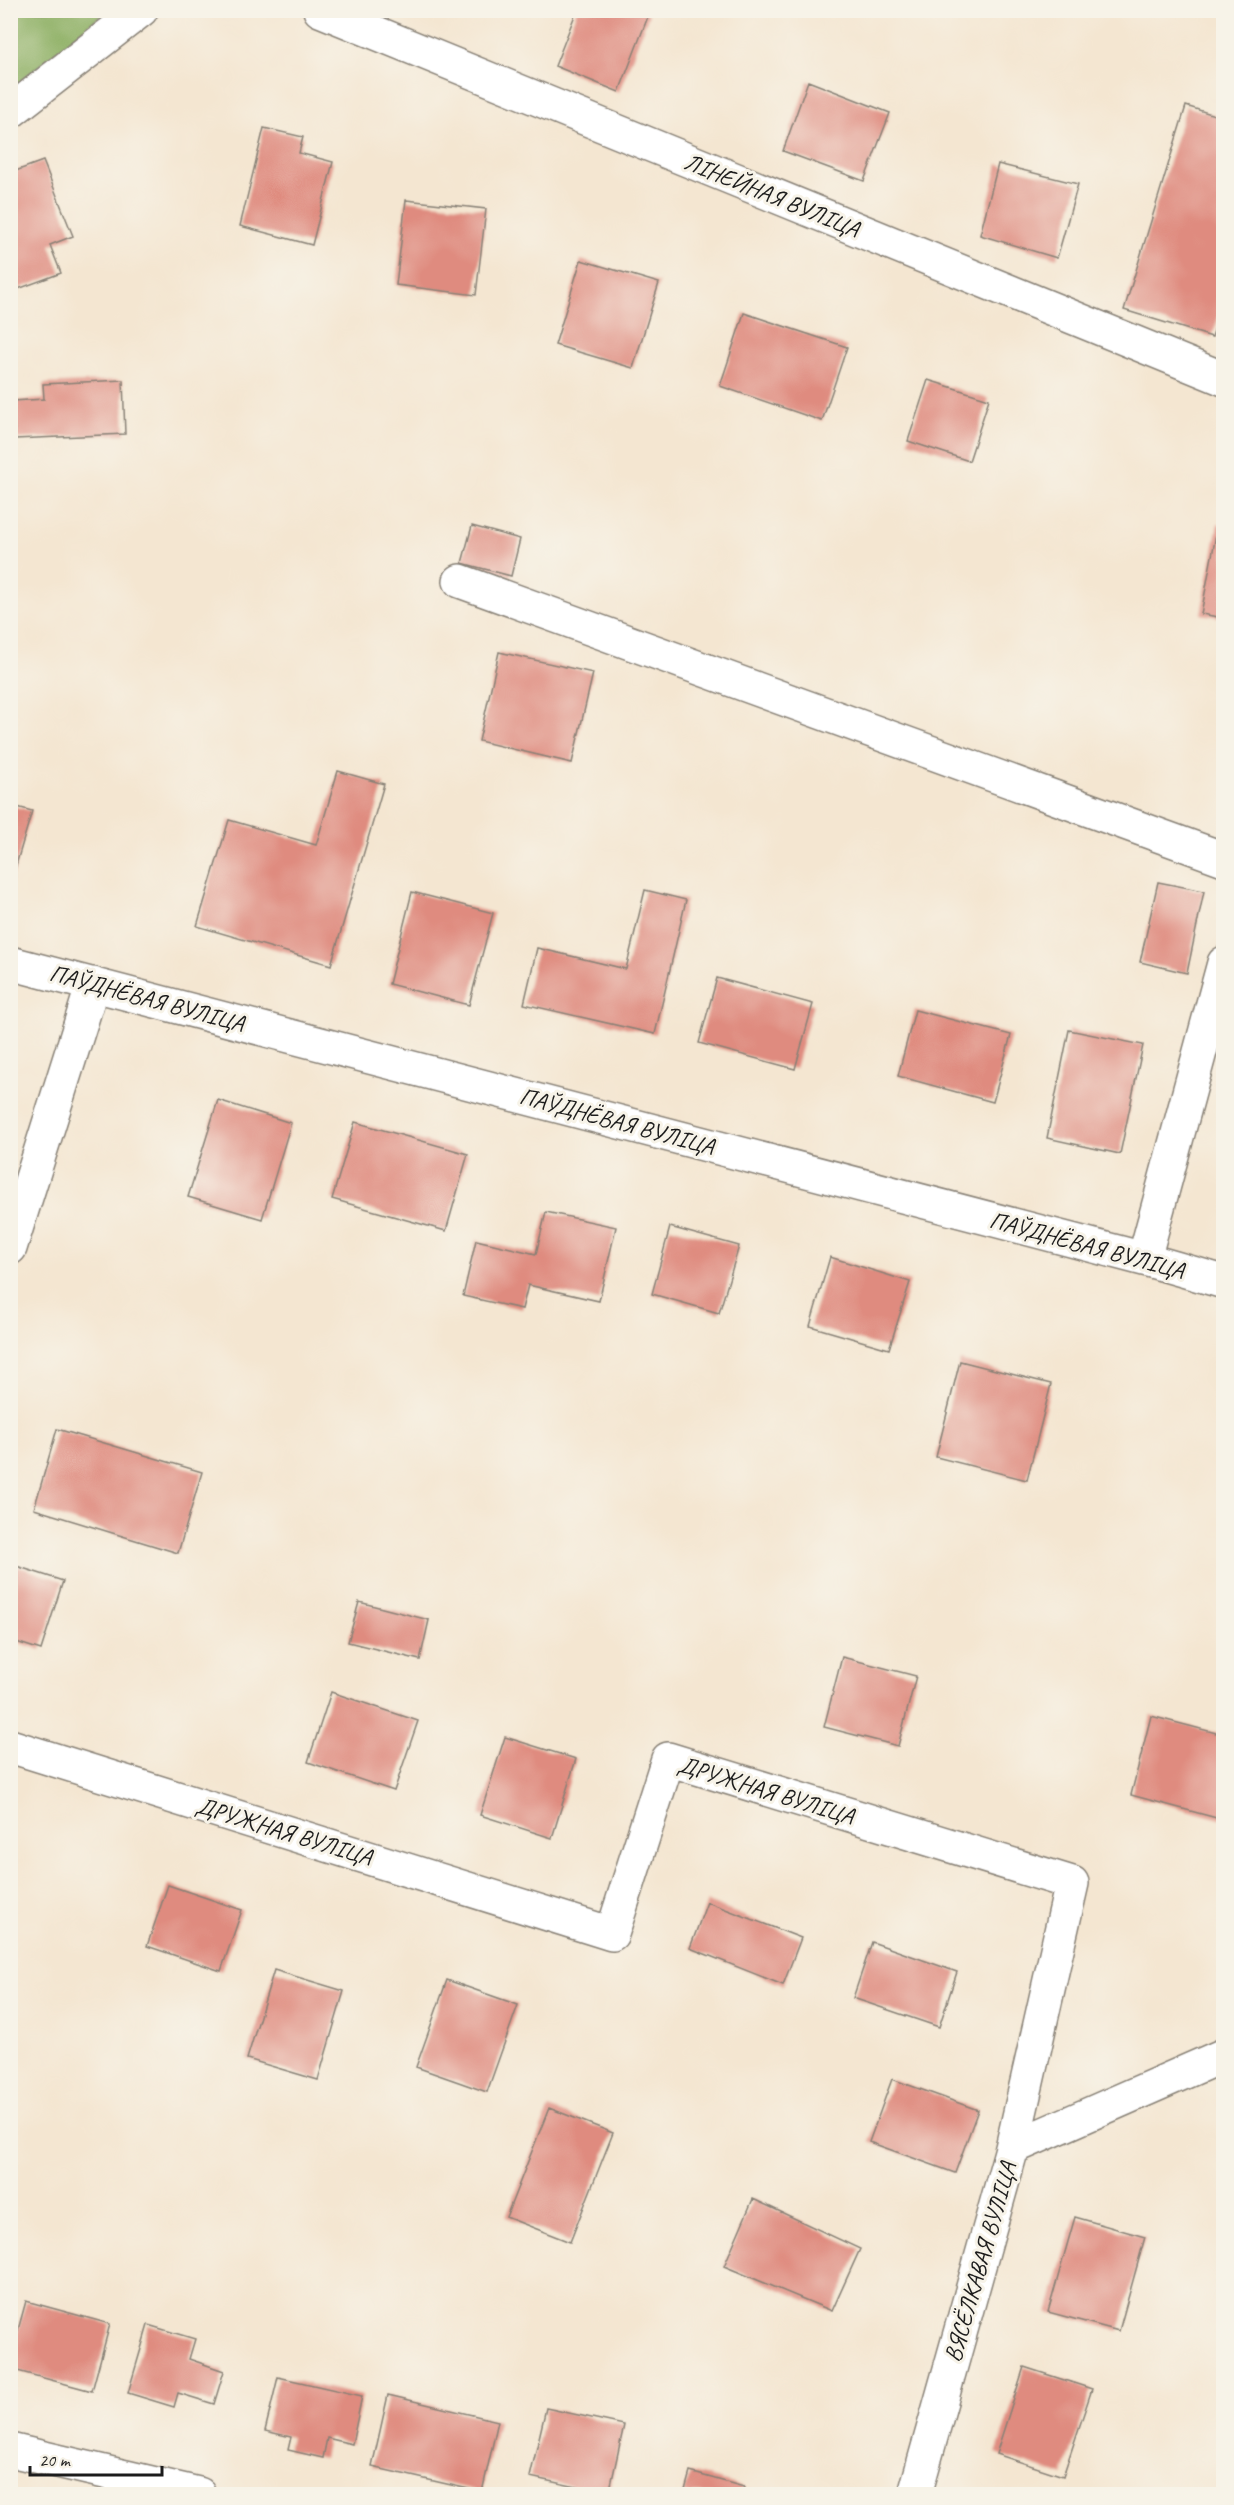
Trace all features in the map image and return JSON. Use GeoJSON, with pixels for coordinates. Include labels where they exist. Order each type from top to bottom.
{"type":"FeatureCollection","features":[{"type":"Feature","properties":{"kind":"street"},"geometry":{"type":"LineString","coordinates":[[10,112],[141,10]]}},
{"type":"Feature","properties":{"kind":"street","name":"ЛІНЕЙНАЯ ВУЛІЦА"},"geometry":{"type":"LineString","coordinates":[[320,10],[1224,379]]}},
{"type":"Feature","properties":{"kind":"street"},"geometry":{"type":"LineString","coordinates":[[460,581],[1224,859]]}},
{"type":"Feature","properties":{"kind":"street","name":"ПАЎДНЁВАЯ ВУЛІЦА"},"geometry":{"type":"LineString","coordinates":[[10,963],[1144,1259],[1224,1282]]}},
{"type":"Feature","properties":{"kind":"street"},"geometry":{"type":"LineString","coordinates":[[1144,1259],[1224,963]]}},
{"type":"Feature","properties":{"kind":"street"},"geometry":{"type":"LineString","coordinates":[[10,1248],[93,984]]}},
{"type":"Feature","properties":{"kind":"street","name":"ДРУЖНАЯ ВУЛІЦА"},"geometry":{"type":"LineString","coordinates":[[10,1746],[612,1934],[668,1759],[1072,1883],[1012,2148]]}},
{"type":"Feature","properties":{"kind":"street","name":"ВЯСЁЛКАВАЯ ВУЛІЦА"},"geometry":{"type":"LineString","coordinates":[[915,2494],[1012,2148],[1224,2055]]}},
{"type":"Feature","properties":{"kind":"street"},"geometry":{"type":"LineString","coordinates":[[10,2450],[199,2494]]}},
{"type":"Feature","properties":{"kind":"green space"},"geometry":{"type":"Polygon","coordinates":[[[11,10],[107,10],[107,11],[11,90],[11,10]]]}},
{"type":"Feature","properties":{"kind":"building"},"geometry":{"type":"Polygon","coordinates":[[[577,10],[640,10],[649,14],[619,92],[555,66],[577,10]]]}},
{"type":"Feature","properties":{"kind":"building"},"geometry":{"type":"Polygon","coordinates":[[[808,81],[890,113],[864,181],[783,151],[808,81]]]}},
{"type":"Feature","properties":{"kind":"building"},"geometry":{"type":"Polygon","coordinates":[[[1186,106],[1224,118],[1224,301],[1212,337],[1124,310],[1186,106]]]}},
{"type":"Feature","properties":{"kind":"building"},"geometry":{"type":"Polygon","coordinates":[[[264,128],[303,137],[299,153],[333,162],[312,245],[240,226],[264,128]]]}},
{"type":"Feature","properties":{"kind":"building"},"geometry":{"type":"Polygon","coordinates":[[[43,161],[73,236],[50,245],[61,273],[10,292],[10,173],[43,161]]]}},
{"type":"Feature","properties":{"kind":"building"},"geometry":{"type":"Polygon","coordinates":[[[998,164],[1078,184],[1057,258],[980,235],[998,164]]]}},
{"type":"Feature","properties":{"kind":"building"},"geometry":{"type":"Polygon","coordinates":[[[406,200],[486,209],[476,295],[396,285],[406,200]]]}},
{"type":"Feature","properties":{"kind":"building"},"geometry":{"type":"Polygon","coordinates":[[[581,260],[659,283],[633,368],[555,345],[581,260]]]}},
{"type":"Feature","properties":{"kind":"building"},"geometry":{"type":"Polygon","coordinates":[[[744,313],[847,347],[822,421],[720,386],[744,313]]]}},
{"type":"Feature","properties":{"kind":"building"},"geometry":{"type":"Polygon","coordinates":[[[123,380],[125,434],[15,439],[13,401],[44,399],[43,384],[123,380]]]}},
{"type":"Feature","properties":{"kind":"building"},"geometry":{"type":"Polygon","coordinates":[[[928,380],[989,399],[969,461],[908,441],[928,380]]]}},
{"type":"Feature","properties":{"kind":"building"},"geometry":{"type":"Polygon","coordinates":[[[1218,524],[1224,525],[1224,618],[1201,614],[1218,524]]]}},
{"type":"Feature","properties":{"kind":"building"},"geometry":{"type":"Polygon","coordinates":[[[472,526],[520,539],[511,576],[462,563],[472,526]]]}},
{"type":"Feature","properties":{"kind":"building"},"geometry":{"type":"Polygon","coordinates":[[[499,652],[593,673],[572,763],[479,741],[499,652]]]}},
{"type":"Feature","properties":{"kind":"building"},"geometry":{"type":"Polygon","coordinates":[[[338,771],[384,784],[331,965],[197,926],[229,820],[316,845],[338,771]]]}},
{"type":"Feature","properties":{"kind":"building"},"geometry":{"type":"Polygon","coordinates":[[[10,805],[32,811],[11,882],[10,882],[10,805]]]}},
{"type":"Feature","properties":{"kind":"building"},"geometry":{"type":"Polygon","coordinates":[[[1158,882],[1204,891],[1187,973],[1140,962],[1158,882]]]}},
{"type":"Feature","properties":{"kind":"building"},"geometry":{"type":"Polygon","coordinates":[[[645,890],[686,900],[655,1034],[524,1004],[537,948],[626,969],[645,890]]]}},
{"type":"Feature","properties":{"kind":"building"},"geometry":{"type":"Polygon","coordinates":[[[412,892],[493,913],[469,1005],[389,984],[412,892]]]}},
{"type":"Feature","properties":{"kind":"building"},"geometry":{"type":"Polygon","coordinates":[[[717,978],[813,1004],[795,1069],[699,1043],[717,978]]]}},
{"type":"Feature","properties":{"kind":"building"},"geometry":{"type":"Polygon","coordinates":[[[915,1010],[1011,1035],[993,1102],[898,1076],[915,1010]]]}},
{"type":"Feature","properties":{"kind":"building"},"geometry":{"type":"Polygon","coordinates":[[[1069,1030],[1143,1045],[1120,1154],[1047,1138],[1069,1030]]]}},
{"type":"Feature","properties":{"kind":"building"},"geometry":{"type":"Polygon","coordinates":[[[218,1100],[291,1123],[262,1219],[188,1197],[218,1100]]]}},
{"type":"Feature","properties":{"kind":"building"},"geometry":{"type":"Polygon","coordinates":[[[355,1122],[468,1154],[446,1231],[332,1199],[355,1122]]]}},
{"type":"Feature","properties":{"kind":"building"},"geometry":{"type":"Polygon","coordinates":[[[546,1212],[616,1227],[599,1301],[528,1285],[522,1309],[463,1296],[476,1240],[536,1254],[546,1212]]]}},
{"type":"Feature","properties":{"kind":"building"},"geometry":{"type":"Polygon","coordinates":[[[670,1227],[739,1246],[719,1313],[652,1294],[670,1227]]]}},
{"type":"Feature","properties":{"kind":"building"},"geometry":{"type":"Polygon","coordinates":[[[830,1257],[910,1282],[889,1349],[810,1326],[830,1257]]]}},
{"type":"Feature","properties":{"kind":"building"},"geometry":{"type":"Polygon","coordinates":[[[960,1361],[1051,1384],[1027,1480],[936,1457],[960,1361]]]}},
{"type":"Feature","properties":{"kind":"building"},"geometry":{"type":"Polygon","coordinates":[[[57,1429],[202,1472],[178,1553],[34,1509],[57,1429]]]}},
{"type":"Feature","properties":{"kind":"building"},"geometry":{"type":"Polygon","coordinates":[[[10,1564],[63,1581],[41,1650],[10,1640],[10,1564]]]}},
{"type":"Feature","properties":{"kind":"building"},"geometry":{"type":"Polygon","coordinates":[[[359,1602],[429,1620],[420,1660],[348,1642],[359,1602]]]}},
{"type":"Feature","properties":{"kind":"building"},"geometry":{"type":"Polygon","coordinates":[[[842,1657],[916,1676],[898,1746],[824,1727],[842,1657]]]}},
{"type":"Feature","properties":{"kind":"building"},"geometry":{"type":"Polygon","coordinates":[[[331,1692],[418,1721],[394,1791],[308,1762],[331,1692]]]}},
{"type":"Feature","properties":{"kind":"building"},"geometry":{"type":"Polygon","coordinates":[[[1151,1716],[1224,1735],[1224,1820],[1131,1795],[1151,1716]]]}},
{"type":"Feature","properties":{"kind":"building"},"geometry":{"type":"Polygon","coordinates":[[[505,1737],[576,1759],[552,1838],[480,1815],[505,1737]]]}},
{"type":"Feature","properties":{"kind":"building"},"geometry":{"type":"Polygon","coordinates":[[[168,1885],[242,1910],[221,1971],[147,1946],[168,1885]]]}},
{"type":"Feature","properties":{"kind":"building"},"geometry":{"type":"Polygon","coordinates":[[[707,1902],[801,1938],[783,1985],[690,1948],[707,1902]]]}},
{"type":"Feature","properties":{"kind":"building"},"geometry":{"type":"Polygon","coordinates":[[[872,1942],[957,1972],[939,2027],[853,1998],[872,1942]]]}},
{"type":"Feature","properties":{"kind":"building"},"geometry":{"type":"Polygon","coordinates":[[[274,1970],[344,1991],[318,2080],[247,2059],[274,1970]]]}},
{"type":"Feature","properties":{"kind":"building"},"geometry":{"type":"Polygon","coordinates":[[[447,1980],[518,2005],[487,2092],[416,2067],[447,1980]]]}},
{"type":"Feature","properties":{"kind":"building"},"geometry":{"type":"Polygon","coordinates":[[[892,2079],[978,2110],[955,2173],[869,2142],[892,2079]]]}},
{"type":"Feature","properties":{"kind":"building"},"geometry":{"type":"Polygon","coordinates":[[[549,2108],[613,2133],[570,2242],[506,2217],[549,2108]]]}},
{"type":"Feature","properties":{"kind":"building"},"geometry":{"type":"Polygon","coordinates":[[[753,2199],[860,2249],[832,2311],[724,2266],[753,2199]]]}},
{"type":"Feature","properties":{"kind":"building"},"geometry":{"type":"Polygon","coordinates":[[[1075,2217],[1145,2237],[1119,2331],[1048,2312],[1075,2217]]]}},
{"type":"Feature","properties":{"kind":"building"},"geometry":{"type":"Polygon","coordinates":[[[26,2301],[110,2324],[92,2391],[10,2369],[10,2359],[26,2301]]]}},
{"type":"Feature","properties":{"kind":"building"},"geometry":{"type":"Polygon","coordinates":[[[148,2325],[195,2339],[189,2359],[224,2371],[214,2404],[178,2393],[174,2407],[128,2393],[148,2325]]]}},
{"type":"Feature","properties":{"kind":"building"},"geometry":{"type":"Polygon","coordinates":[[[1024,2367],[1092,2389],[1063,2476],[996,2454],[1024,2367]]]}},
{"type":"Feature","properties":{"kind":"building"},"geometry":{"type":"Polygon","coordinates":[[[278,2377],[362,2396],[352,2444],[327,2438],[323,2458],[288,2450],[291,2437],[265,2431],[278,2377]]]}},
{"type":"Feature","properties":{"kind":"building"},"geometry":{"type":"Polygon","coordinates":[[[388,2395],[498,2421],[482,2492],[372,2467],[388,2395]]]}},
{"type":"Feature","properties":{"kind":"building"},"geometry":{"type":"Polygon","coordinates":[[[546,2408],[624,2425],[609,2494],[530,2477],[546,2408]]]}},
{"type":"Feature","properties":{"kind":"building"},"geometry":{"type":"Polygon","coordinates":[[[690,2472],[744,2487],[742,2494],[684,2494],[690,2472]]]}}]}
